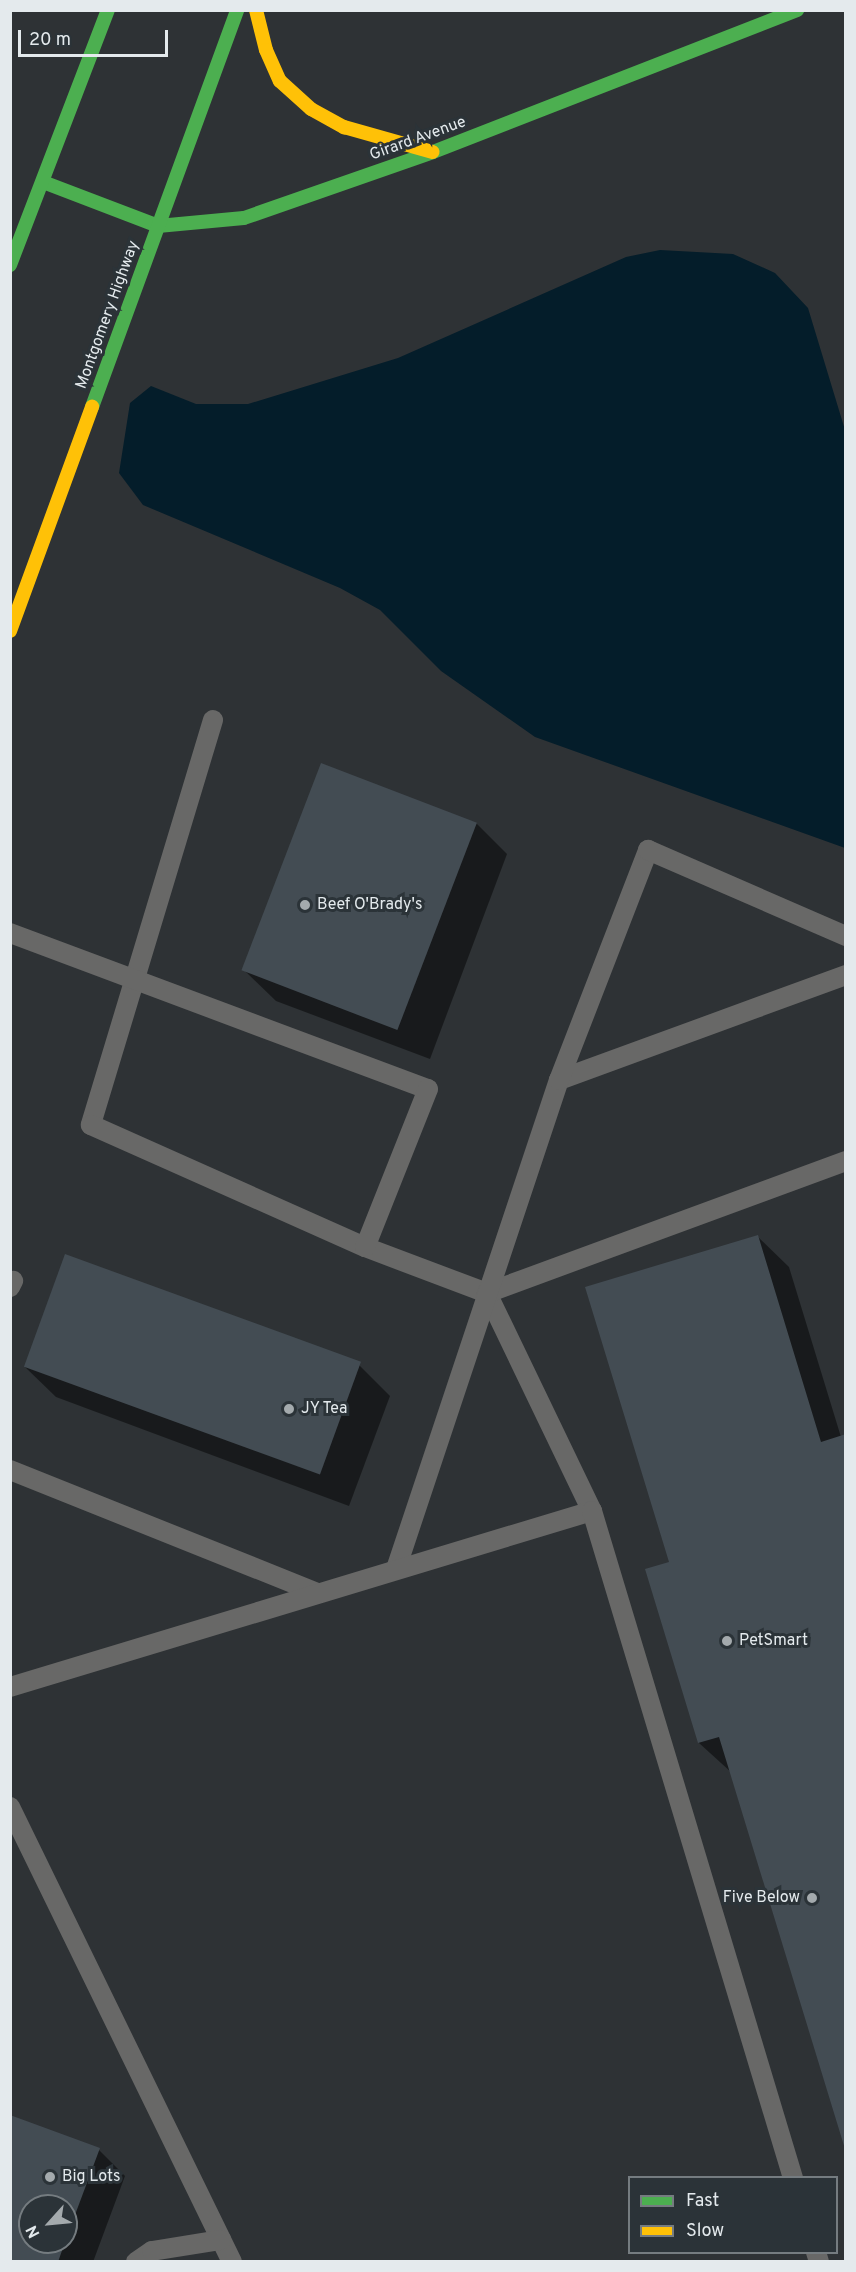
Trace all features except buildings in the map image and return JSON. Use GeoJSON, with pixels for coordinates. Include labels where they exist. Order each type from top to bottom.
{"type":"FeatureCollection","features":[{"type":"Feature","properties":{"kind":"main road"},"geometry":{"type":"LineString","coordinates":[[10,264],[108,10]]}},
{"type":"Feature","properties":{"kind":"main road","name":"Montgomery Highway"},"geometry":{"type":"LineString","coordinates":[[10,631],[237,10]]}},
{"type":"Feature","properties":{"kind":"main road"},"geometry":{"type":"LineString","coordinates":[[256,10],[266,50],[280,81],[311,109],[344,127],[433,152]]}},
{"type":"Feature","properties":{"kind":"main road","name":"Girard Avenue"},"geometry":{"type":"LineString","coordinates":[[43,182],[158,226],[244,218],[433,152],[796,10]]}},
{"type":"Feature","properties":{"kind":"lane"},"geometry":{"type":"LineString","coordinates":[[213,720],[91,1125],[365,1247],[487,1293],[846,1161]]}},
{"type":"Feature","properties":{"kind":"lane"},"geometry":{"type":"LineString","coordinates":[[396,1569],[559,1080],[648,850],[846,936]]}},
{"type":"Feature","properties":{"kind":"lane"},"geometry":{"type":"LineString","coordinates":[[10,933],[428,1089],[365,1247]]}},
{"type":"Feature","properties":{"kind":"lane"},"geometry":{"type":"LineString","coordinates":[[559,1080],[846,975]]}},
{"type":"Feature","properties":{"kind":"lane"},"geometry":{"type":"LineString","coordinates":[[487,1293],[592,1511],[792,2176]]}},
{"type":"Feature","properties":{"kind":"lane"},"geometry":{"type":"LineString","coordinates":[[10,1470],[317,1593]]}},
{"type":"Feature","properties":{"kind":"lane"},"geometry":{"type":"LineString","coordinates":[[10,1687],[592,1511]]}},
{"type":"Feature","properties":{"kind":"lane"},"geometry":{"type":"LineString","coordinates":[[10,1807],[232,2262]]}},
{"type":"Feature","properties":{"kind":"lane"},"geometry":{"type":"LineString","coordinates":[[136,2262],[152,2251],[221,2240]]}},
{"type":"Feature","properties":{"kind":"water"},"geometry":{"type":"Polygon","coordinates":[[[660,250],[733,254],[775,273],[808,308],[845,430],[845,848],[535,737],[441,671],[380,610],[340,588],[143,505],[119,473],[130,403],[151,386],[196,404],[248,404],[398,358],[626,257],[660,250]]]}},
{"type":"Feature","properties":{"kind":"traffic: fast"},"geometry":{"type":"LineString","coordinates":[[10,265],[108,10]]}},
{"type":"Feature","properties":{"kind":"traffic: fast"},"geometry":{"type":"LineString","coordinates":[[92,407],[237,10]]}},
{"type":"Feature","properties":{"kind":"traffic: fast"},"geometry":{"type":"LineString","coordinates":[[43,182],[158,226],[244,218],[433,152],[797,10]]}},
{"type":"Feature","properties":{"kind":"traffic: slow"},"geometry":{"type":"LineString","coordinates":[[256,10],[266,50],[280,81],[311,109],[344,127],[433,152]]}},
{"type":"Feature","properties":{"kind":"traffic: slow"},"geometry":{"type":"LineString","coordinates":[[10,631],[92,407]]}},
{"type":"Feature","properties":{"kind":"place","name":"Beef O'Brady's"},"geometry":{"type":"Point","coordinates":[305,905]}},
{"type":"Feature","properties":{"kind":"place","name":"JY Tea"},"geometry":{"type":"Point","coordinates":[289,1409]}},
{"type":"Feature","properties":{"kind":"place","name":"PetSmart"},"geometry":{"type":"Point","coordinates":[727,1641]}},
{"type":"Feature","properties":{"kind":"place","name":"Five Below"},"geometry":{"type":"Point","coordinates":[812,1898]}},
{"type":"Feature","properties":{"kind":"place","name":"Big Lots"},"geometry":{"type":"Point","coordinates":[50,2177]}}]}
